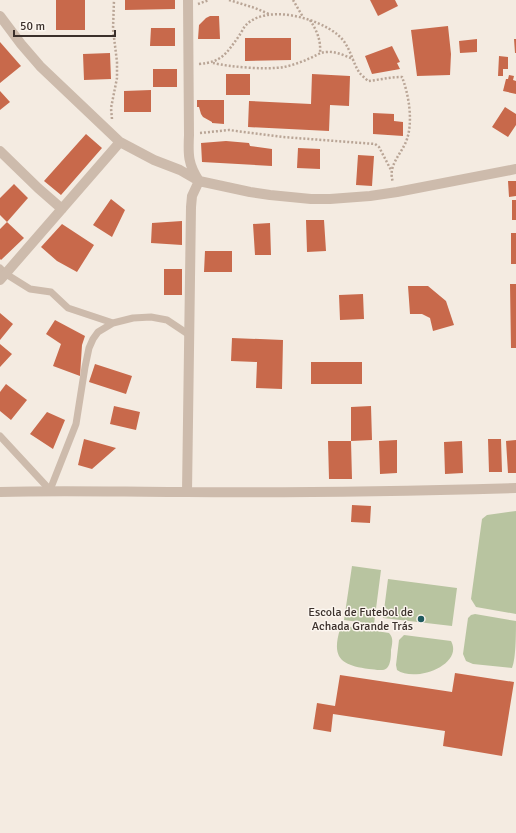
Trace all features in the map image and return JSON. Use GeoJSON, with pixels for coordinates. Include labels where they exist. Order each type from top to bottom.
{"type":"FeatureCollection","features":[{"type":"Feature","properties":{"kind":"street"},"geometry":{"type":"LineString","coordinates":[[188,0],[189,160],[191,169],[199,181]]}},
{"type":"Feature","properties":{"kind":"street"},"geometry":{"type":"LineString","coordinates":[[0,16],[40,66],[120,142],[154,160],[180,170],[199,181],[250,192],[310,199],[357,197],[397,192],[516,169]]}},
{"type":"Feature","properties":{"kind":"street"},"geometry":{"type":"LineString","coordinates":[[2,274],[62,209],[120,142]]}},
{"type":"Feature","properties":{"kind":"street"},"geometry":{"type":"LineString","coordinates":[[0,151],[62,209]]}},
{"type":"Feature","properties":{"kind":"street"},"geometry":{"type":"LineString","coordinates":[[187,492],[188,334],[191,207],[192,196],[199,181]]}},
{"type":"Feature","properties":{"kind":"street"},"geometry":{"type":"LineString","coordinates":[[0,492],[50,490],[377,492],[516,488]]}},
{"type":"Feature","properties":{"kind":"lane"},"geometry":{"type":"LineString","coordinates":[[2,274],[30,289],[51,292],[68,308],[113,323]]}},
{"type":"Feature","properties":{"kind":"lane"},"geometry":{"type":"LineString","coordinates":[[0,436],[50,490],[76,424],[89,348],[98,332],[113,323],[133,318],[151,317],[167,320],[188,334]]}},
{"type":"Feature","properties":{"kind":"path"},"geometry":{"type":"LineString","coordinates":[[112,123],[111,108],[117,78],[117,62],[113,29],[114,0]]}},
{"type":"Feature","properties":{"kind":"path"},"geometry":{"type":"LineString","coordinates":[[229,0],[255,8],[269,15]]}},
{"type":"Feature","properties":{"kind":"path"},"geometry":{"type":"LineString","coordinates":[[293,0],[302,17]]}},
{"type":"Feature","properties":{"kind":"path"},"geometry":{"type":"LineString","coordinates":[[212,63],[222,58],[245,26],[256,17],[269,15],[302,17],[326,27],[342,39],[348,45],[360,72],[368,81],[392,77],[402,78],[405,85],[410,115],[410,128],[407,140],[396,159],[392,170],[391,177],[397,192]]}},
{"type":"Feature","properties":{"kind":"path"},"geometry":{"type":"LineString","coordinates":[[310,20],[319,38],[320,53]]}},
{"type":"Feature","properties":{"kind":"path"},"geometry":{"type":"LineString","coordinates":[[188,65],[212,63],[249,67],[282,67],[299,63],[320,53],[328,52],[337,53],[354,60]]}},
{"type":"Feature","properties":{"kind":"path"},"geometry":{"type":"LineString","coordinates":[[189,135],[229,130],[283,137],[375,144],[379,147],[392,170]]}},
{"type":"Feature","properties":{"kind":"green space"},"geometry":{"type":"Polygon","coordinates":[[[516,511],[516,614],[476,607],[471,599],[482,519],[487,515],[516,511]]]}},
{"type":"Feature","properties":{"kind":"green space"},"geometry":{"type":"Polygon","coordinates":[[[352,566],[381,570],[374,624],[344,620],[352,566]]]}},
{"type":"Feature","properties":{"kind":"green space"},"geometry":{"type":"Polygon","coordinates":[[[388,579],[457,588],[452,626],[383,618],[388,579]]]}},
{"type":"Feature","properties":{"kind":"green space"},"geometry":{"type":"Polygon","coordinates":[[[475,614],[516,621],[515,652],[512,668],[473,664],[466,661],[463,654],[468,618],[475,614]]]}},
{"type":"Feature","properties":{"kind":"green space"},"geometry":{"type":"Polygon","coordinates":[[[345,626],[389,633],[392,637],[392,641],[390,662],[387,668],[381,670],[369,669],[352,665],[341,659],[338,654],[337,647],[340,629],[345,626]]]}},
{"type":"Feature","properties":{"kind":"green space"},"geometry":{"type":"Polygon","coordinates":[[[404,635],[451,641],[453,650],[451,657],[436,669],[425,673],[405,673],[397,670],[396,665],[399,640],[404,635]]]}},
{"type":"Feature","properties":{"kind":"building"},"geometry":{"type":"Polygon","coordinates":[[[56,0],[85,0],[85,30],[56,30],[56,0]]]}},
{"type":"Feature","properties":{"kind":"building"},"geometry":{"type":"Polygon","coordinates":[[[125,0],[175,0],[175,9],[125,10],[125,0]]]}},
{"type":"Feature","properties":{"kind":"building"},"geometry":{"type":"Polygon","coordinates":[[[370,0],[395,0],[398,6],[378,16],[370,0]]]}},
{"type":"Feature","properties":{"kind":"building"},"geometry":{"type":"Polygon","coordinates":[[[210,16],[219,16],[220,39],[198,39],[199,25],[210,16]]]}},
{"type":"Feature","properties":{"kind":"building"},"geometry":{"type":"Polygon","coordinates":[[[448,26],[451,54],[450,75],[417,76],[411,30],[448,26]]]}},
{"type":"Feature","properties":{"kind":"building"},"geometry":{"type":"Polygon","coordinates":[[[151,28],[175,28],[175,46],[150,46],[151,28]]]}},
{"type":"Feature","properties":{"kind":"building"},"geometry":{"type":"Polygon","coordinates":[[[245,38],[291,38],[291,60],[245,61],[245,38]]]}},
{"type":"Feature","properties":{"kind":"building"},"geometry":{"type":"Polygon","coordinates":[[[477,39],[477,52],[460,53],[459,41],[477,39]]]}},
{"type":"Feature","properties":{"kind":"building"},"geometry":{"type":"Polygon","coordinates":[[[514,39],[516,39],[516,53],[515,53],[514,39]]]}},
{"type":"Feature","properties":{"kind":"building"},"geometry":{"type":"Polygon","coordinates":[[[0,42],[21,66],[0,83],[0,42]]]}},
{"type":"Feature","properties":{"kind":"building"},"geometry":{"type":"Polygon","coordinates":[[[392,46],[400,62],[397,63],[400,69],[372,74],[365,56],[392,46]]]}},
{"type":"Feature","properties":{"kind":"building"},"geometry":{"type":"Polygon","coordinates":[[[110,53],[111,79],[84,80],[83,54],[110,53]]]}},
{"type":"Feature","properties":{"kind":"building"},"geometry":{"type":"Polygon","coordinates":[[[499,56],[508,57],[508,69],[503,69],[503,76],[498,76],[499,56]]]}},
{"type":"Feature","properties":{"kind":"building"},"geometry":{"type":"Polygon","coordinates":[[[153,69],[177,69],[177,87],[153,87],[153,69]]]}},
{"type":"Feature","properties":{"kind":"building"},"geometry":{"type":"Polygon","coordinates":[[[226,74],[250,74],[250,95],[226,95],[226,74]]]}},
{"type":"Feature","properties":{"kind":"building"},"geometry":{"type":"Polygon","coordinates":[[[312,74],[350,76],[349,106],[330,105],[329,131],[248,127],[249,101],[311,104],[312,74]]]}},
{"type":"Feature","properties":{"kind":"building"},"geometry":{"type":"Polygon","coordinates":[[[509,75],[514,76],[513,80],[516,81],[516,94],[503,91],[506,79],[508,79],[509,75]]]}},
{"type":"Feature","properties":{"kind":"building"},"geometry":{"type":"Polygon","coordinates":[[[151,90],[151,112],[124,112],[124,91],[151,90]]]}},
{"type":"Feature","properties":{"kind":"building"},"geometry":{"type":"Polygon","coordinates":[[[0,91],[10,102],[0,110],[0,91]]]}},
{"type":"Feature","properties":{"kind":"building"},"geometry":{"type":"Polygon","coordinates":[[[197,100],[224,100],[224,124],[212,123],[203,117],[199,107],[197,107],[197,100]]]}},
{"type":"Feature","properties":{"kind":"building"},"geometry":{"type":"Polygon","coordinates":[[[505,107],[516,114],[516,125],[508,137],[492,127],[505,107]]]}},
{"type":"Feature","properties":{"kind":"building"},"geometry":{"type":"Polygon","coordinates":[[[373,113],[394,114],[394,121],[403,122],[403,136],[373,134],[373,113]]]}},
{"type":"Feature","properties":{"kind":"building"},"geometry":{"type":"Polygon","coordinates":[[[86,134],[102,148],[61,195],[44,181],[86,134]]]}},
{"type":"Feature","properties":{"kind":"building"},"geometry":{"type":"Polygon","coordinates":[[[226,141],[249,143],[250,146],[272,149],[272,166],[202,162],[201,143],[226,141]]]}},
{"type":"Feature","properties":{"kind":"building"},"geometry":{"type":"Polygon","coordinates":[[[298,148],[320,149],[320,169],[297,168],[298,148]]]}},
{"type":"Feature","properties":{"kind":"building"},"geometry":{"type":"Polygon","coordinates":[[[358,155],[374,156],[372,186],[356,185],[358,155]]]}},
{"type":"Feature","properties":{"kind":"building"},"geometry":{"type":"Polygon","coordinates":[[[508,181],[516,181],[516,196],[509,197],[508,181]]]}},
{"type":"Feature","properties":{"kind":"building"},"geometry":{"type":"Polygon","coordinates":[[[14,184],[28,198],[7,222],[0,215],[0,198],[14,184]]]}},
{"type":"Feature","properties":{"kind":"building"},"geometry":{"type":"Polygon","coordinates":[[[111,199],[125,210],[112,237],[93,225],[111,199]]]}},
{"type":"Feature","properties":{"kind":"building"},"geometry":{"type":"Polygon","coordinates":[[[512,200],[516,200],[516,220],[512,220],[512,200]]]}},
{"type":"Feature","properties":{"kind":"building"},"geometry":{"type":"Polygon","coordinates":[[[306,220],[324,220],[326,251],[307,252],[306,220]]]}},
{"type":"Feature","properties":{"kind":"building"},"geometry":{"type":"Polygon","coordinates":[[[182,221],[182,245],[151,243],[152,223],[182,221]]]}},
{"type":"Feature","properties":{"kind":"building"},"geometry":{"type":"Polygon","coordinates":[[[7,222],[24,238],[1,260],[0,229],[7,222]]]}},
{"type":"Feature","properties":{"kind":"building"},"geometry":{"type":"Polygon","coordinates":[[[270,223],[271,255],[255,255],[253,224],[270,223]]]}},
{"type":"Feature","properties":{"kind":"building"},"geometry":{"type":"Polygon","coordinates":[[[62,224],[94,245],[77,272],[57,261],[41,247],[62,224]]]}},
{"type":"Feature","properties":{"kind":"building"},"geometry":{"type":"Polygon","coordinates":[[[511,233],[516,233],[516,264],[511,264],[511,233]]]}},
{"type":"Feature","properties":{"kind":"building"},"geometry":{"type":"Polygon","coordinates":[[[205,251],[232,251],[232,272],[204,272],[205,251]]]}},
{"type":"Feature","properties":{"kind":"building"},"geometry":{"type":"Polygon","coordinates":[[[164,269],[182,269],[182,295],[164,295],[164,269]]]}},
{"type":"Feature","properties":{"kind":"building"},"geometry":{"type":"Polygon","coordinates":[[[510,284],[516,284],[516,348],[511,348],[510,284]]]}},
{"type":"Feature","properties":{"kind":"building"},"geometry":{"type":"Polygon","coordinates":[[[408,286],[428,286],[446,301],[454,325],[433,331],[430,318],[422,314],[410,314],[408,286]]]}},
{"type":"Feature","properties":{"kind":"building"},"geometry":{"type":"Polygon","coordinates":[[[363,294],[364,319],[340,320],[339,295],[363,294]]]}},
{"type":"Feature","properties":{"kind":"building"},"geometry":{"type":"Polygon","coordinates":[[[0,313],[13,324],[0,340],[0,313]]]}},
{"type":"Feature","properties":{"kind":"building"},"geometry":{"type":"Polygon","coordinates":[[[55,320],[85,336],[82,345],[80,376],[53,366],[61,344],[46,334],[55,320]]]}},
{"type":"Feature","properties":{"kind":"building"},"geometry":{"type":"Polygon","coordinates":[[[232,338],[283,340],[282,389],[256,388],[257,362],[231,361],[232,338]]]}},
{"type":"Feature","properties":{"kind":"building"},"geometry":{"type":"Polygon","coordinates":[[[0,344],[12,354],[0,367],[0,344]]]}},
{"type":"Feature","properties":{"kind":"building"},"geometry":{"type":"Polygon","coordinates":[[[311,362],[362,362],[362,384],[311,384],[311,362]]]}},
{"type":"Feature","properties":{"kind":"building"},"geometry":{"type":"Polygon","coordinates":[[[95,364],[132,376],[126,394],[89,382],[95,364]]]}},
{"type":"Feature","properties":{"kind":"building"},"geometry":{"type":"Polygon","coordinates":[[[6,384],[27,400],[11,420],[0,411],[0,392],[6,384]]]}},
{"type":"Feature","properties":{"kind":"building"},"geometry":{"type":"Polygon","coordinates":[[[114,406],[140,412],[136,430],[110,424],[114,406]]]}},
{"type":"Feature","properties":{"kind":"building"},"geometry":{"type":"Polygon","coordinates":[[[371,406],[372,440],[351,441],[351,407],[371,406]]]}},
{"type":"Feature","properties":{"kind":"building"},"geometry":{"type":"Polygon","coordinates":[[[47,412],[65,420],[53,449],[30,434],[47,412]]]}},
{"type":"Feature","properties":{"kind":"building"},"geometry":{"type":"Polygon","coordinates":[[[84,439],[116,448],[92,469],[78,465],[84,439]]]}},
{"type":"Feature","properties":{"kind":"building"},"geometry":{"type":"Polygon","coordinates":[[[488,439],[501,439],[502,472],[489,472],[488,439]]]}},
{"type":"Feature","properties":{"kind":"building"},"geometry":{"type":"Polygon","coordinates":[[[397,440],[397,473],[380,474],[379,441],[397,440]]]}},
{"type":"Feature","properties":{"kind":"building"},"geometry":{"type":"Polygon","coordinates":[[[516,440],[516,473],[508,473],[506,441],[516,440]]]}},
{"type":"Feature","properties":{"kind":"building"},"geometry":{"type":"Polygon","coordinates":[[[328,441],[351,441],[352,479],[329,479],[328,441]]]}},
{"type":"Feature","properties":{"kind":"building"},"geometry":{"type":"Polygon","coordinates":[[[462,441],[463,473],[445,474],[444,442],[462,441]]]}},
{"type":"Feature","properties":{"kind":"building"},"geometry":{"type":"Polygon","coordinates":[[[352,505],[371,506],[370,523],[351,522],[352,505]]]}},
{"type":"Feature","properties":{"kind":"building"},"geometry":{"type":"Polygon","coordinates":[[[455,673],[514,682],[502,756],[443,746],[445,731],[333,714],[331,732],[313,729],[317,703],[335,706],[340,675],[452,692],[455,673]]]}},
{"type":"Feature","properties":{"kind":"place","name":"Escola de Futebol de Achada Grande Trás"},"geometry":{"type":"Point","coordinates":[421,619]}}]}
